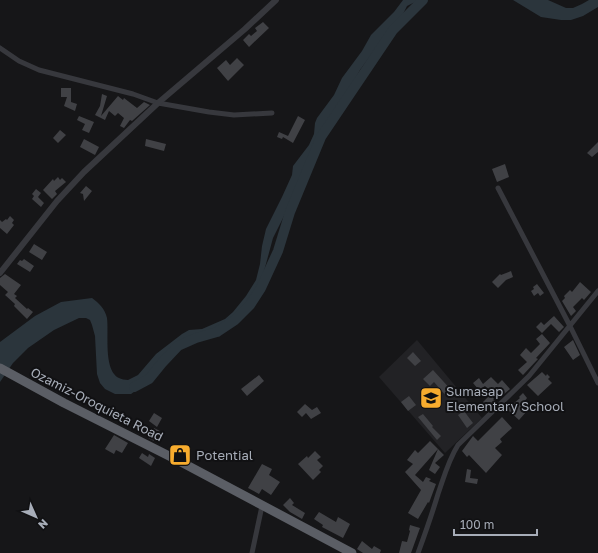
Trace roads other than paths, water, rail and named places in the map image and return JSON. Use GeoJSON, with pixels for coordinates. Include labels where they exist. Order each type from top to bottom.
{"type":"FeatureCollection","features":[{"type":"Feature","properties":{"kind":"highway","name":"Ozamiz-Oroquieta Road"},"geometry":{"type":"LineString","coordinates":[[0,368],[64,403],[181,462],[352,553]]}},
{"type":"Feature","properties":{"kind":"street"},"geometry":{"type":"LineString","coordinates":[[0,273],[57,201],[84,172],[158,103],[245,29],[276,0]]}},
{"type":"Feature","properties":{"kind":"street"},"geometry":{"type":"LineString","coordinates":[[0,48],[19,61],[39,70],[133,94],[158,103],[234,115],[272,113]]}},
{"type":"Feature","properties":{"kind":"street"},"geometry":{"type":"LineString","coordinates":[[498,188],[598,383]]}},
{"type":"Feature","properties":{"kind":"street"},"geometry":{"type":"LineString","coordinates":[[418,553],[447,466],[458,445],[529,376],[598,291]]}},
{"type":"Feature","properties":{"kind":"street"},"geometry":{"type":"LineString","coordinates":[[252,553],[262,506]]}},
{"type":"Feature","properties":{"kind":"waterway"},"geometry":{"type":"LineString","coordinates":[[134,387],[149,379],[178,346],[196,338],[217,332],[235,320],[250,305],[261,288],[278,251],[290,212],[321,137],[393,30],[423,0]]}},
{"type":"Feature","properties":{"kind":"place","name":"Sumasap Elementary School"},"geometry":{"type":"Point","coordinates":[431,398]}},
{"type":"Feature","properties":{"kind":"place","name":"Potential"},"geometry":{"type":"Point","coordinates":[180,455]}}]}
